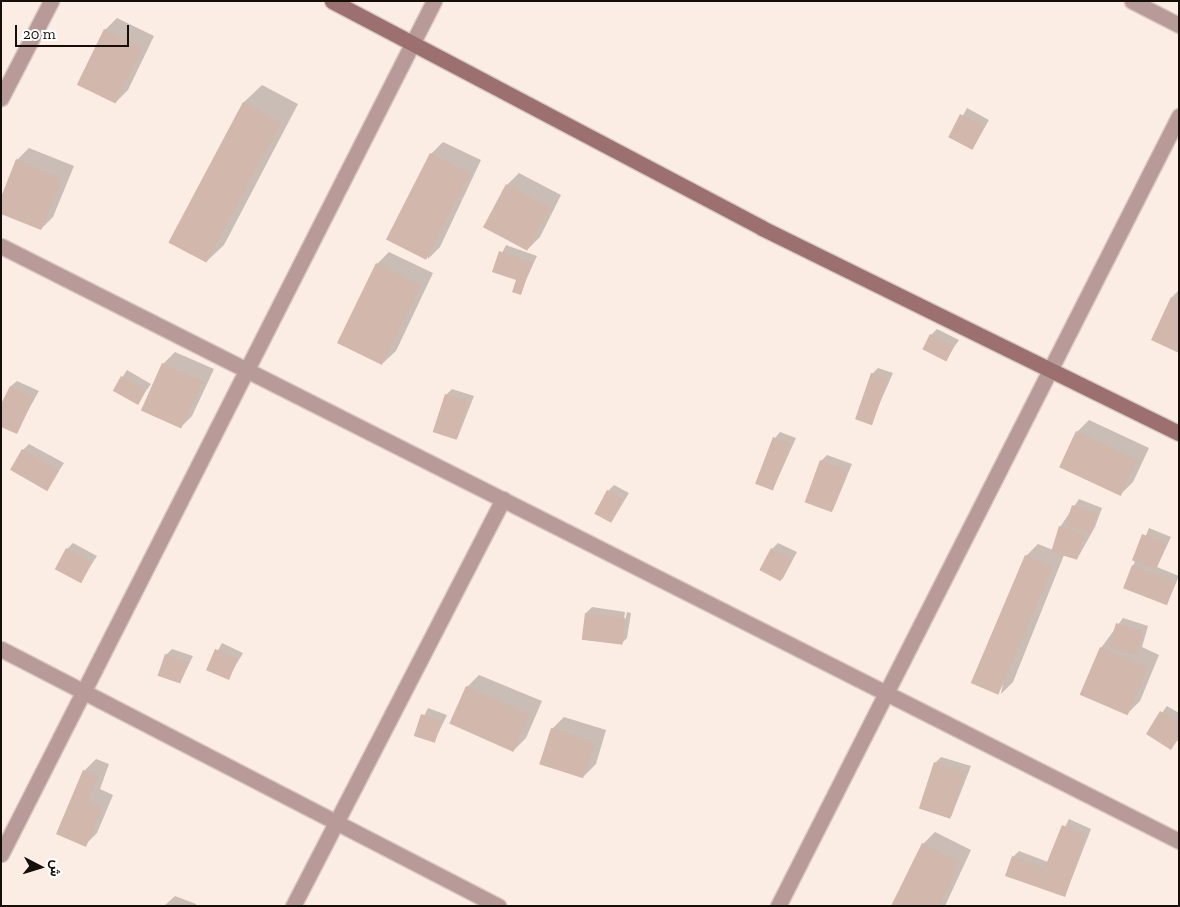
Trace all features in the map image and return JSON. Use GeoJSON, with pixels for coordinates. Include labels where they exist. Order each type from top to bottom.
{"type":"FeatureCollection","features":[{"type":"Feature","properties":{"kind":"main road"},"geometry":{"type":"LineString","coordinates":[[332,1],[762,228],[1179,433]]}},
{"type":"Feature","properties":{"kind":"street"},"geometry":{"type":"LineString","coordinates":[[1,98],[51,1]]}},
{"type":"Feature","properties":{"kind":"street"},"geometry":{"type":"LineString","coordinates":[[1,854],[248,371],[434,1]]}},
{"type":"Feature","properties":{"kind":"street"},"geometry":{"type":"LineString","coordinates":[[1132,1],[1179,25]]}},
{"type":"Feature","properties":{"kind":"street"},"geometry":{"type":"LineString","coordinates":[[778,906],[1179,116]]}},
{"type":"Feature","properties":{"kind":"street"},"geometry":{"type":"LineString","coordinates":[[1,246],[1179,841]]}},
{"type":"Feature","properties":{"kind":"street"},"geometry":{"type":"LineString","coordinates":[[294,906],[503,499]]}},
{"type":"Feature","properties":{"kind":"street"},"geometry":{"type":"LineString","coordinates":[[1,649],[498,906]]}},
{"type":"Feature","properties":{"kind":"building"},"geometry":{"type":"Polygon","coordinates":[[[104,29],[143,48],[115,104],[77,85],[104,29]]]}},
{"type":"Feature","properties":{"kind":"building"},"geometry":{"type":"Polygon","coordinates":[[[243,102],[281,122],[206,263],[168,242],[243,102]]]}},
{"type":"Feature","properties":{"kind":"building"},"geometry":{"type":"Polygon","coordinates":[[[960,114],[984,126],[972,149],[948,137],[960,114]]]}},
{"type":"Feature","properties":{"kind":"building"},"geometry":{"type":"Polygon","coordinates":[[[430,153],[470,173],[426,260],[386,239],[430,153]]]}},
{"type":"Feature","properties":{"kind":"building"},"geometry":{"type":"Polygon","coordinates":[[[16,159],[62,179],[41,230],[1,214],[1,197],[16,159]]]}},
{"type":"Feature","properties":{"kind":"building"},"geometry":{"type":"Polygon","coordinates":[[[506,184],[550,207],[527,251],[483,227],[506,184]]]}},
{"type":"Feature","properties":{"kind":"building"},"geometry":{"type":"Polygon","coordinates":[[[499,251],[532,262],[521,295],[512,292],[516,280],[492,272],[499,251]]]}},
{"type":"Feature","properties":{"kind":"building"},"geometry":{"type":"Polygon","coordinates":[[[376,263],[421,285],[382,365],[337,343],[376,263]]]}},
{"type":"Feature","properties":{"kind":"building"},"geometry":{"type":"Polygon","coordinates":[[[1171,297],[1179,300],[1179,353],[1151,340],[1171,297]]]}},
{"type":"Feature","properties":{"kind":"building"},"geometry":{"type":"Polygon","coordinates":[[[930,334],[954,346],[946,361],[922,349],[930,334]]]}},
{"type":"Feature","properties":{"kind":"building"},"geometry":{"type":"Polygon","coordinates":[[[162,363],[202,381],[181,428],[141,411],[162,363]]]}},
{"type":"Feature","properties":{"kind":"building"},"geometry":{"type":"Polygon","coordinates":[[[871,373],[888,379],[872,425],[855,419],[871,373]]]}},
{"type":"Feature","properties":{"kind":"building"},"geometry":{"type":"Polygon","coordinates":[[[121,376],[146,390],[138,405],[113,391],[121,376]]]}},
{"type":"Feature","properties":{"kind":"building"},"geometry":{"type":"Polygon","coordinates":[[[10,386],[34,398],[17,434],[1,427],[1,404],[10,386]]]}},
{"type":"Feature","properties":{"kind":"building"},"geometry":{"type":"Polygon","coordinates":[[[445,394],[469,402],[456,440],[433,432],[445,394]]]}},
{"type":"Feature","properties":{"kind":"building"},"geometry":{"type":"Polygon","coordinates":[[[1076,431],[1138,460],[1121,496],[1059,467],[1076,431]]]}},
{"type":"Feature","properties":{"kind":"building"},"geometry":{"type":"Polygon","coordinates":[[[773,437],[791,444],[773,490],[755,484],[773,437]]]}},
{"type":"Feature","properties":{"kind":"building"},"geometry":{"type":"Polygon","coordinates":[[[22,449],[59,470],[47,491],[10,470],[22,449]]]}},
{"type":"Feature","properties":{"kind":"building"},"geometry":{"type":"Polygon","coordinates":[[[820,460],[847,470],[832,512],[805,502],[820,460]]]}},
{"type":"Feature","properties":{"kind":"building"},"geometry":{"type":"Polygon","coordinates":[[[607,490],[624,499],[611,523],[594,514],[607,490]]]}},
{"type":"Feature","properties":{"kind":"building"},"geometry":{"type":"Polygon","coordinates":[[[1072,505],[1097,513],[1090,533],[1066,525],[1072,505]]]}},
{"type":"Feature","properties":{"kind":"building"},"geometry":{"type":"Polygon","coordinates":[[[1059,526],[1085,534],[1077,560],[1051,552],[1059,526]]]}},
{"type":"Feature","properties":{"kind":"building"},"geometry":{"type":"Polygon","coordinates":[[[1142,534],[1166,543],[1156,569],[1132,560],[1142,534]]]}},
{"type":"Feature","properties":{"kind":"building"},"geometry":{"type":"Polygon","coordinates":[[[66,548],[92,562],[81,583],[55,569],[66,548]]]}},
{"type":"Feature","properties":{"kind":"building"},"geometry":{"type":"Polygon","coordinates":[[[771,548],[792,559],[780,581],[759,570],[771,548]]]}},
{"type":"Feature","properties":{"kind":"building"},"geometry":{"type":"Polygon","coordinates":[[[1025,555],[1053,567],[998,695],[971,683],[1025,555]]]}},
{"type":"Feature","properties":{"kind":"building"},"geometry":{"type":"Polygon","coordinates":[[[1132,565],[1176,582],[1167,605],[1123,588],[1132,565]]]}},
{"type":"Feature","properties":{"kind":"building"},"geometry":{"type":"Polygon","coordinates":[[[585,613],[626,618],[622,645],[582,640],[585,613]]]}},
{"type":"Feature","properties":{"kind":"building"},"geometry":{"type":"Polygon","coordinates":[[[1116,623],[1143,631],[1135,655],[1109,647],[1116,623]]]}},
{"type":"Feature","properties":{"kind":"building"},"geometry":{"type":"Polygon","coordinates":[[[1100,647],[1148,667],[1128,715],[1080,695],[1100,647]]]}},
{"type":"Feature","properties":{"kind":"building"},"geometry":{"type":"Polygon","coordinates":[[[215,649],[238,659],[229,680],[206,670],[215,649]]]}},
{"type":"Feature","properties":{"kind":"building"},"geometry":{"type":"Polygon","coordinates":[[[165,654],[188,662],[180,684],[158,676],[165,654]]]}},
{"type":"Feature","properties":{"kind":"building"},"geometry":{"type":"Polygon","coordinates":[[[466,686],[530,714],[513,752],[449,723],[466,686]]]}},
{"type":"Feature","properties":{"kind":"building"},"geometry":{"type":"Polygon","coordinates":[[[1160,711],[1179,722],[1179,737],[1171,750],[1146,734],[1160,711]]]}},
{"type":"Feature","properties":{"kind":"building"},"geometry":{"type":"Polygon","coordinates":[[[421,714],[442,721],[435,743],[414,736],[421,714]]]}},
{"type":"Feature","properties":{"kind":"building"},"geometry":{"type":"Polygon","coordinates":[[[551,728],[595,742],[583,778],[539,764],[551,728]]]}},
{"type":"Feature","properties":{"kind":"building"},"geometry":{"type":"Polygon","coordinates":[[[934,762],[965,772],[950,819],[919,809],[934,762]]]}},
{"type":"Feature","properties":{"kind":"building"},"geometry":{"type":"Polygon","coordinates":[[[83,770],[98,776],[88,801],[102,807],[86,847],[56,834],[83,770]]]}},
{"type":"Feature","properties":{"kind":"building"},"geometry":{"type":"Polygon","coordinates":[[[1062,825],[1086,835],[1065,897],[1005,876],[1012,856],[1066,876],[1045,867],[1062,825]]]}},
{"type":"Feature","properties":{"kind":"building"},"geometry":{"type":"Polygon","coordinates":[[[922,843],[960,862],[939,906],[891,906],[922,843]]]}}]}
